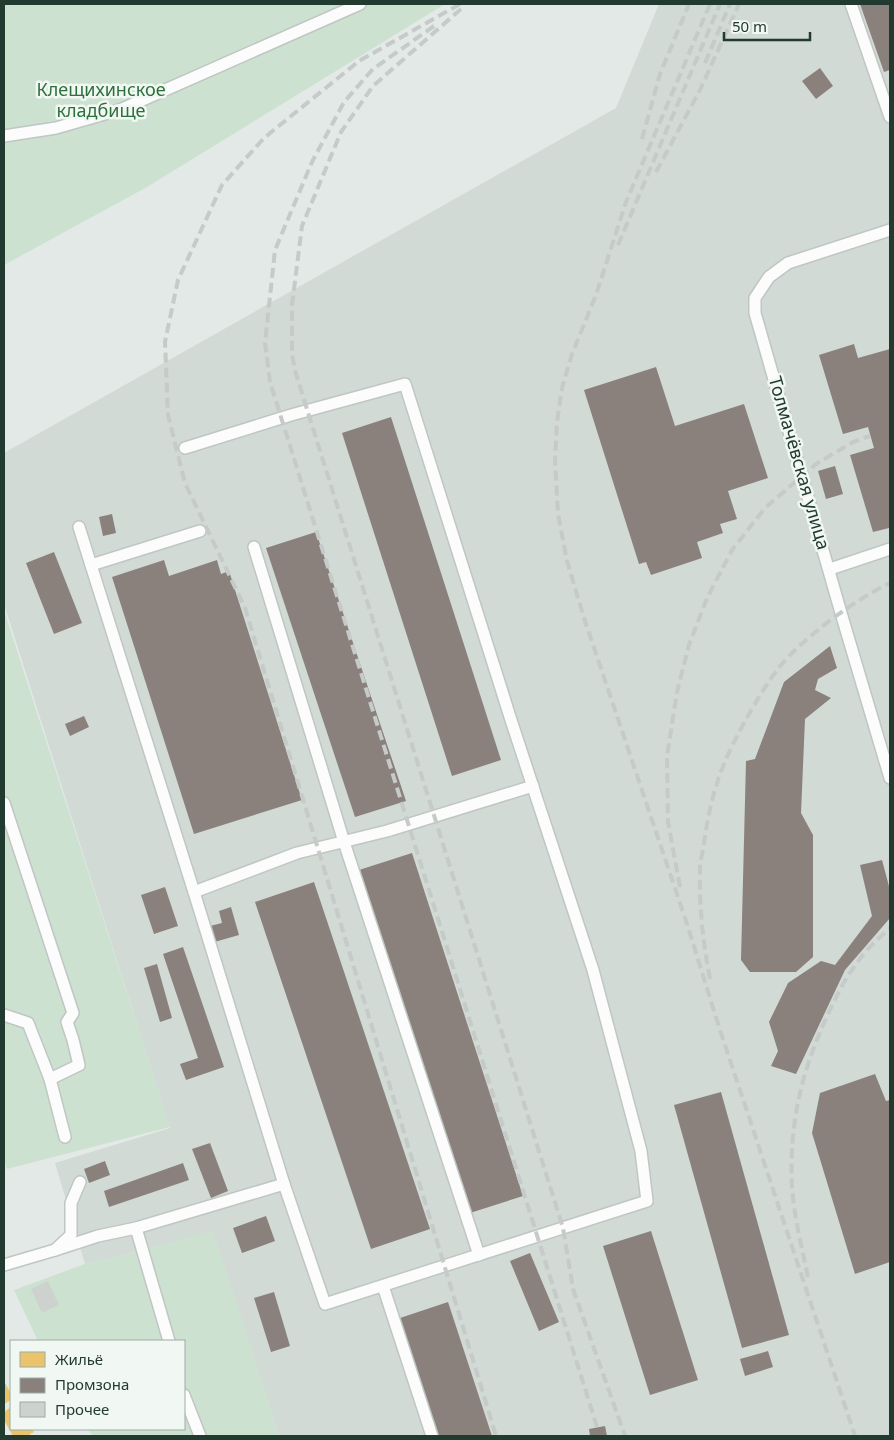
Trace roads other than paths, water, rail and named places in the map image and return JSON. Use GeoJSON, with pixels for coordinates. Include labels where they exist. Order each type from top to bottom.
{"type":"FeatureCollection","features":[{"type":"Feature","properties":{"kind":"street"},"geometry":{"type":"LineString","coordinates":[[4,136],[56,128],[122,109],[360,4]]}},
{"type":"Feature","properties":{"kind":"street"},"geometry":{"type":"LineString","coordinates":[[851,4],[890,117]]}},
{"type":"Feature","properties":{"kind":"street","name":"Толмачёвская улица"},"geometry":{"type":"LineString","coordinates":[[890,230],[788,264],[769,277],[755,298],[755,314],[890,778]]}},
{"type":"Feature","properties":{"kind":"street"},"geometry":{"type":"LineString","coordinates":[[79,527],[284,1184],[325,1304],[647,1201],[641,1151],[593,970],[532,786],[405,384],[291,415],[185,448]]}},
{"type":"Feature","properties":{"kind":"street"},"geometry":{"type":"LineString","coordinates":[[91,565],[200,531]]}},
{"type":"Feature","properties":{"kind":"street"},"geometry":{"type":"LineString","coordinates":[[254,547],[344,842],[479,1255]]}},
{"type":"Feature","properties":{"kind":"street"},"geometry":{"type":"LineString","coordinates":[[830,569],[890,549]]}},
{"type":"Feature","properties":{"kind":"street"},"geometry":{"type":"LineString","coordinates":[[194,892],[297,853],[387,831],[532,786]]}},
{"type":"Feature","properties":{"kind":"street"},"geometry":{"type":"LineString","coordinates":[[4,803],[73,1013],[67,1022],[78,1065],[50,1078]]}},
{"type":"Feature","properties":{"kind":"street"},"geometry":{"type":"LineString","coordinates":[[4,1015],[28,1023],[50,1078],[65,1137]]}},
{"type":"Feature","properties":{"kind":"street"},"geometry":{"type":"LineString","coordinates":[[55,1250],[71,1235],[70,1203],[80,1182]]}},
{"type":"Feature","properties":{"kind":"street"},"geometry":{"type":"LineString","coordinates":[[4,1266],[98,1236],[136,1228],[284,1184]]}},
{"type":"Feature","properties":{"kind":"street"},"geometry":{"type":"LineString","coordinates":[[136,1228],[169,1340]]}},
{"type":"Feature","properties":{"kind":"street"},"geometry":{"type":"LineString","coordinates":[[383,1286],[432,1436]]}},
{"type":"Feature","properties":{"kind":"street"},"geometry":{"type":"LineString","coordinates":[[185,1397],[200,1436]]}},
{"type":"Feature","properties":{"kind":"railway"},"geometry":{"type":"LineString","coordinates":[[460,4],[359,61],[264,138],[222,185],[178,280],[165,342],[168,415],[185,483],[245,608],[496,1436]]}},
{"type":"Feature","properties":{"kind":"railway"},"geometry":{"type":"LineString","coordinates":[[642,139],[660,74],[689,4]]}},
{"type":"Feature","properties":{"kind":"railway"},"geometry":{"type":"LineString","coordinates":[[710,4],[626,202],[596,295],[572,354],[562,388],[557,422],[555,461],[558,514],[567,561],[584,618],[687,924],[719,1027],[855,1436]]}},
{"type":"Feature","properties":{"kind":"railway"},"geometry":{"type":"LineString","coordinates":[[618,245],[720,4]]}},
{"type":"Feature","properties":{"kind":"railway"},"geometry":{"type":"LineString","coordinates":[[705,63],[730,4]]}},
{"type":"Feature","properties":{"kind":"railway"},"geometry":{"type":"LineString","coordinates":[[656,172],[700,90],[739,4]]}},
{"type":"Feature","properties":{"kind":"railway"},"geometry":{"type":"LineString","coordinates":[[461,9],[373,86],[341,132],[302,226],[292,305],[292,355],[296,374],[563,1228],[573,1289],[625,1436]]}},
{"type":"Feature","properties":{"kind":"railway"},"geometry":{"type":"LineString","coordinates":[[434,26],[373,69],[344,102],[312,162],[275,250],[265,343],[270,382],[597,1427]]}},
{"type":"Feature","properties":{"kind":"railway"},"geometry":{"type":"LineString","coordinates":[[680,887],[668,822],[667,756],[677,692],[689,645],[707,598],[732,550],[765,508],[816,464],[853,442],[870,436]]}},
{"type":"Feature","properties":{"kind":"railway"},"geometry":{"type":"LineString","coordinates":[[710,979],[702,924],[700,866],[711,804],[723,767],[761,694],[787,658],[829,621],[861,599],[890,583]]}},
{"type":"Feature","properties":{"kind":"railway"},"geometry":{"type":"LineString","coordinates":[[808,1277],[796,1221],[792,1187],[793,1140],[799,1096],[820,1032],[838,994],[862,956],[890,928]]}},
{"type":"Feature","properties":{"kind":"park label","name":"Клещихинское кладбище"},"geometry":{"type":"Point","coordinates":[101,100]}}]}
